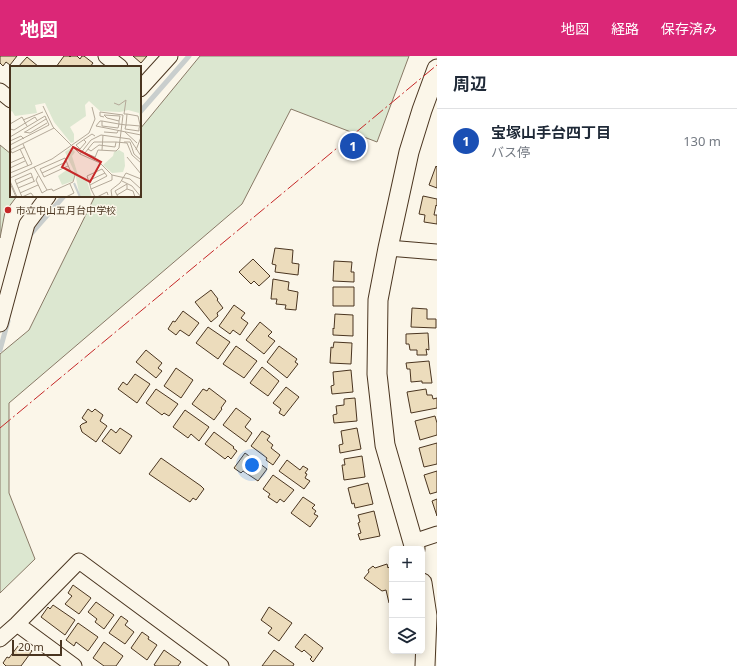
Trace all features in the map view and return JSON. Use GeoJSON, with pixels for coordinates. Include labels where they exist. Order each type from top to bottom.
{"type":"FeatureCollection","features":[{"type":"Feature","properties":{"kind":"street"},"geometry":{"type":"LineString","coordinates":[[106,56],[119,66]]}},
{"type":"Feature","properties":{"kind":"street"},"geometry":{"type":"LineString","coordinates":[[141,85],[170,56]]}},
{"type":"Feature","properties":{"kind":"street"},"geometry":{"type":"LineString","coordinates":[[437,68],[409,152],[388,248],[378,300],[377,374],[384,446],[414,545],[437,534]]}},
{"type":"Feature","properties":{"kind":"street"},"geometry":{"type":"LineString","coordinates":[[0,91],[10,99]]}},
{"type":"Feature","properties":{"kind":"street"},"geometry":{"type":"LineString","coordinates":[[0,324],[27,224],[47,197]]}},
{"type":"Feature","properties":{"kind":"street"},"geometry":{"type":"LineString","coordinates":[[388,248],[437,252]]}},
{"type":"Feature","properties":{"kind":"street"},"geometry":{"type":"LineString","coordinates":[[0,639],[17,624],[79,561],[222,666]]}},
{"type":"Feature","properties":{"kind":"street"},"geometry":{"type":"LineString","coordinates":[[425,603],[427,616],[425,666]]}},
{"type":"Feature","properties":{"kind":"street"},"geometry":{"type":"LineString","coordinates":[[17,624],[74,666]]}},
{"type":"Feature","properties":{"kind":"green space"},"geometry":{"type":"Polygon","coordinates":[[[200,56],[409,56],[377,142],[291,109],[242,204],[9,403],[9,493],[35,559],[0,593],[0,354],[29,330],[95,197],[141,197],[141,128],[200,56]]]}},
{"type":"Feature","properties":{"kind":"green space"},"geometry":{"type":"Polygon","coordinates":[[[0,145],[10,153],[10,197],[16,197],[5,212],[0,238],[0,145]]]}},
{"type":"Feature","properties":{"kind":"building"},"geometry":{"type":"Polygon","coordinates":[[[0,56],[17,56],[10,65],[6,62],[3,66],[0,63],[0,56]]]}},
{"type":"Feature","properties":{"kind":"building"},"geometry":{"type":"Polygon","coordinates":[[[64,56],[77,56],[80,59],[84,56],[93,63],[91,66],[57,66],[64,56]]]}},
{"type":"Feature","properties":{"kind":"building"},"geometry":{"type":"Polygon","coordinates":[[[133,56],[147,56],[141,63],[133,56]]]}},
{"type":"Feature","properties":{"kind":"building"},"geometry":{"type":"Polygon","coordinates":[[[27,57],[38,66],[19,66],[27,57]]]}},
{"type":"Feature","properties":{"kind":"building"},"geometry":{"type":"Polygon","coordinates":[[[436,166],[437,167],[437,188],[429,185],[436,166]]]}},
{"type":"Feature","properties":{"kind":"building"},"geometry":{"type":"Polygon","coordinates":[[[423,196],[437,199],[437,206],[436,205],[434,215],[437,215],[437,224],[424,222],[425,215],[419,214],[423,196]]]}},
{"type":"Feature","properties":{"kind":"building"},"geometry":{"type":"Polygon","coordinates":[[[275,248],[293,250],[292,263],[299,264],[298,275],[275,272],[276,265],[272,264],[275,248]]]}},
{"type":"Feature","properties":{"kind":"building"},"geometry":{"type":"Polygon","coordinates":[[[253,259],[270,276],[259,286],[254,281],[251,284],[239,272],[253,259]]]}},
{"type":"Feature","properties":{"kind":"building"},"geometry":{"type":"Polygon","coordinates":[[[334,261],[352,262],[351,272],[354,272],[354,282],[333,281],[334,261]]]}},
{"type":"Feature","properties":{"kind":"building"},"geometry":{"type":"Polygon","coordinates":[[[273,279],[289,282],[288,290],[298,292],[296,310],[285,309],[286,305],[276,304],[277,299],[271,299],[273,279]]]}},
{"type":"Feature","properties":{"kind":"building"},"geometry":{"type":"Polygon","coordinates":[[[333,287],[354,287],[354,306],[333,306],[333,287]]]}},
{"type":"Feature","properties":{"kind":"building"},"geometry":{"type":"Polygon","coordinates":[[[211,290],[223,308],[217,313],[218,316],[211,322],[195,302],[211,290]]]}},
{"type":"Feature","properties":{"kind":"building"},"geometry":{"type":"Polygon","coordinates":[[[234,305],[245,313],[241,318],[248,323],[240,335],[233,330],[230,334],[219,326],[234,305]]]}},
{"type":"Feature","properties":{"kind":"building"},"geometry":{"type":"Polygon","coordinates":[[[412,308],[427,309],[427,319],[436,319],[436,328],[411,327],[412,308]]]}},
{"type":"Feature","properties":{"kind":"building"},"geometry":{"type":"Polygon","coordinates":[[[183,311],[199,323],[189,336],[180,330],[176,335],[168,329],[173,321],[175,322],[183,311]]]}},
{"type":"Feature","properties":{"kind":"building"},"geometry":{"type":"Polygon","coordinates":[[[335,314],[353,315],[353,336],[333,335],[335,314]]]}},
{"type":"Feature","properties":{"kind":"building"},"geometry":{"type":"Polygon","coordinates":[[[260,322],[272,332],[268,336],[275,341],[264,354],[246,340],[260,322]]]}},
{"type":"Feature","properties":{"kind":"building"},"geometry":{"type":"Polygon","coordinates":[[[208,327],[230,342],[218,359],[196,343],[208,327]]]}},
{"type":"Feature","properties":{"kind":"building"},"geometry":{"type":"Polygon","coordinates":[[[428,333],[429,350],[426,349],[427,355],[417,355],[417,350],[410,350],[409,344],[406,344],[406,334],[428,333]]]}},
{"type":"Feature","properties":{"kind":"building"},"geometry":{"type":"Polygon","coordinates":[[[334,342],[352,343],[351,364],[330,363],[331,347],[333,348],[334,342]]]}},
{"type":"Feature","properties":{"kind":"building"},"geometry":{"type":"Polygon","coordinates":[[[236,346],[257,361],[244,378],[223,364],[236,346]]]}},
{"type":"Feature","properties":{"kind":"building"},"geometry":{"type":"Polygon","coordinates":[[[279,346],[297,359],[295,362],[298,364],[287,378],[267,362],[279,346]]]}},
{"type":"Feature","properties":{"kind":"building"},"geometry":{"type":"Polygon","coordinates":[[[146,350],[162,363],[158,368],[162,371],[156,378],[136,362],[146,350]]]}},
{"type":"Feature","properties":{"kind":"building"},"geometry":{"type":"Polygon","coordinates":[[[429,361],[432,383],[422,383],[422,381],[411,382],[410,369],[407,369],[406,363],[429,361]]]}},
{"type":"Feature","properties":{"kind":"building"},"geometry":{"type":"Polygon","coordinates":[[[262,367],[279,381],[268,396],[250,383],[262,367]]]}},
{"type":"Feature","properties":{"kind":"building"},"geometry":{"type":"Polygon","coordinates":[[[176,368],[193,380],[181,398],[164,386],[176,368]]]}},
{"type":"Feature","properties":{"kind":"building"},"geometry":{"type":"Polygon","coordinates":[[[351,370],[353,392],[332,394],[331,386],[334,385],[333,372],[351,370]]]}},
{"type":"Feature","properties":{"kind":"building"},"geometry":{"type":"Polygon","coordinates":[[[135,374],[150,384],[137,403],[118,389],[123,382],[127,385],[135,374]]]}},
{"type":"Feature","properties":{"kind":"building"},"geometry":{"type":"Polygon","coordinates":[[[286,387],[299,397],[284,416],[279,413],[281,409],[273,403],[286,387]]]}},
{"type":"Feature","properties":{"kind":"building"},"geometry":{"type":"Polygon","coordinates":[[[209,388],[226,401],[214,420],[192,404],[203,389],[207,391],[209,388]]]}},
{"type":"Feature","properties":{"kind":"building"},"geometry":{"type":"Polygon","coordinates":[[[156,389],[178,404],[169,416],[164,413],[162,415],[146,403],[156,389]]]}},
{"type":"Feature","properties":{"kind":"building"},"geometry":{"type":"Polygon","coordinates":[[[426,389],[427,395],[432,395],[433,399],[437,398],[437,408],[411,413],[407,392],[426,389]]]}},
{"type":"Feature","properties":{"kind":"building"},"geometry":{"type":"Polygon","coordinates":[[[355,398],[357,421],[334,423],[333,415],[337,414],[336,406],[344,405],[344,399],[355,398]]]}},
{"type":"Feature","properties":{"kind":"building"},"geometry":{"type":"Polygon","coordinates":[[[236,408],[251,419],[245,427],[252,433],[246,442],[223,425],[236,408]]]}},
{"type":"Feature","properties":{"kind":"building"},"geometry":{"type":"Polygon","coordinates":[[[88,409],[92,412],[95,409],[103,415],[100,421],[107,426],[96,442],[82,432],[80,426],[87,422],[82,418],[88,409]]]}},
{"type":"Feature","properties":{"kind":"building"},"geometry":{"type":"Polygon","coordinates":[[[185,410],[209,427],[199,441],[191,434],[188,438],[173,427],[185,410]]]}},
{"type":"Feature","properties":{"kind":"building"},"geometry":{"type":"Polygon","coordinates":[[[435,416],[437,423],[437,435],[420,440],[415,421],[435,416]]]}},
{"type":"Feature","properties":{"kind":"building"},"geometry":{"type":"Polygon","coordinates":[[[120,428],[132,436],[120,454],[102,441],[111,429],[116,433],[120,428]]]}},
{"type":"Feature","properties":{"kind":"building"},"geometry":{"type":"Polygon","coordinates":[[[357,428],[361,449],[340,453],[339,445],[343,444],[341,431],[357,428]]]}},
{"type":"Feature","properties":{"kind":"building"},"geometry":{"type":"Polygon","coordinates":[[[262,431],[270,436],[267,440],[273,445],[271,448],[280,455],[273,465],[266,460],[267,458],[251,446],[262,431]]]}},
{"type":"Feature","properties":{"kind":"building"},"geometry":{"type":"Polygon","coordinates":[[[214,432],[237,451],[231,459],[228,456],[225,459],[205,444],[214,432]]]}},
{"type":"Feature","properties":{"kind":"building"},"geometry":{"type":"Polygon","coordinates":[[[437,443],[437,464],[424,467],[419,448],[437,443]]]}},
{"type":"Feature","properties":{"kind":"building"},"geometry":{"type":"Polygon","coordinates":[[[245,453],[267,469],[258,481],[243,471],[241,473],[234,468],[245,453]]]}},
{"type":"Feature","properties":{"kind":"building"},"geometry":{"type":"Polygon","coordinates":[[[362,456],[365,477],[344,480],[342,465],[345,465],[344,459],[362,456]]]}},
{"type":"Feature","properties":{"kind":"building"},"geometry":{"type":"Polygon","coordinates":[[[161,458],[204,489],[196,500],[193,498],[190,502],[149,474],[161,458]]]}},
{"type":"Feature","properties":{"kind":"building"},"geometry":{"type":"Polygon","coordinates":[[[287,460],[300,470],[303,466],[308,469],[305,473],[307,474],[305,478],[310,481],[304,489],[279,471],[287,460]]]}},
{"type":"Feature","properties":{"kind":"building"},"geometry":{"type":"Polygon","coordinates":[[[437,471],[437,492],[430,494],[424,475],[437,471]]]}},
{"type":"Feature","properties":{"kind":"building"},"geometry":{"type":"Polygon","coordinates":[[[273,475],[294,490],[284,502],[280,499],[277,503],[268,497],[270,494],[263,489],[273,475]]]}},
{"type":"Feature","properties":{"kind":"building"},"geometry":{"type":"Polygon","coordinates":[[[368,483],[373,504],[355,508],[354,503],[352,504],[348,488],[368,483]]]}},
{"type":"Feature","properties":{"kind":"building"},"geometry":{"type":"Polygon","coordinates":[[[303,497],[315,505],[312,508],[316,511],[314,514],[318,516],[310,527],[291,513],[303,497]]]}},
{"type":"Feature","properties":{"kind":"building"},"geometry":{"type":"Polygon","coordinates":[[[437,499],[437,516],[432,501],[437,499]]]}},
{"type":"Feature","properties":{"kind":"building"},"geometry":{"type":"Polygon","coordinates":[[[374,511],[380,536],[360,540],[358,534],[361,533],[358,523],[360,522],[358,515],[374,511]]]}},
{"type":"Feature","properties":{"kind":"building"},"geometry":{"type":"Polygon","coordinates":[[[387,564],[388,568],[389,567],[389,603],[386,590],[382,591],[364,578],[369,572],[368,570],[373,566],[375,568],[387,564]]]}},
{"type":"Feature","properties":{"kind":"building"},"geometry":{"type":"Polygon","coordinates":[[[73,585],[91,598],[79,614],[65,604],[72,596],[68,593],[73,585]]]}},
{"type":"Feature","properties":{"kind":"building"},"geometry":{"type":"Polygon","coordinates":[[[96,602],[114,615],[104,629],[95,622],[97,619],[88,612],[96,602]]]}},
{"type":"Feature","properties":{"kind":"building"},"geometry":{"type":"Polygon","coordinates":[[[53,605],[75,620],[65,635],[41,617],[48,607],[50,609],[53,605]]]}},
{"type":"Feature","properties":{"kind":"building"},"geometry":{"type":"Polygon","coordinates":[[[269,607],[292,623],[279,641],[268,633],[272,628],[261,620],[269,607]]]}},
{"type":"Feature","properties":{"kind":"building"},"geometry":{"type":"Polygon","coordinates":[[[121,616],[128,621],[125,625],[134,632],[125,644],[109,633],[121,616]]]}},
{"type":"Feature","properties":{"kind":"building"},"geometry":{"type":"Polygon","coordinates":[[[78,623],[98,637],[88,651],[76,642],[74,646],[66,640],[78,623]]]}},
{"type":"Feature","properties":{"kind":"building"},"geometry":{"type":"Polygon","coordinates":[[[142,632],[149,637],[148,639],[157,645],[147,660],[131,648],[142,632]]]}},
{"type":"Feature","properties":{"kind":"building"},"geometry":{"type":"Polygon","coordinates":[[[305,634],[323,648],[313,662],[310,659],[312,657],[304,650],[302,652],[295,647],[305,634]]]}},
{"type":"Feature","properties":{"kind":"building"},"geometry":{"type":"Polygon","coordinates":[[[21,642],[32,651],[21,666],[6,666],[3,663],[7,657],[9,658],[21,642]]]}},
{"type":"Feature","properties":{"kind":"building"},"geometry":{"type":"Polygon","coordinates":[[[104,642],[123,656],[116,666],[104,666],[93,658],[104,642]]]}},
{"type":"Feature","properties":{"kind":"building"},"geometry":{"type":"Polygon","coordinates":[[[164,650],[181,662],[178,666],[154,665],[164,650]]]}},
{"type":"Feature","properties":{"kind":"building"},"geometry":{"type":"Polygon","coordinates":[[[274,650],[294,664],[293,666],[262,666],[274,650]]]}},
{"type":"Feature","properties":{"kind":"waterway"},"geometry":{"type":"LineString","coordinates":[[141,111],[189,56]]}},
{"type":"Feature","properties":{"kind":"waterway"},"geometry":{"type":"LineString","coordinates":[[29,236],[63,197]]}},
{"type":"Feature","properties":{"kind":"waterway"},"geometry":{"type":"LineString","coordinates":[[0,350],[8,321]]}},
{"type":"Feature","properties":{"kind":"power"},"geometry":{"type":"LineString","coordinates":[[0,428],[437,65]]}},
{"type":"Feature","properties":{"kind":"place","name":"宝塚山手台四丁目"},"geometry":{"type":"Point","coordinates":[353,146]}},
{"type":"Feature","properties":{"kind":"place","name":"市立中山五月台中学校"},"geometry":{"type":"Point","coordinates":[8,210]}}]}
